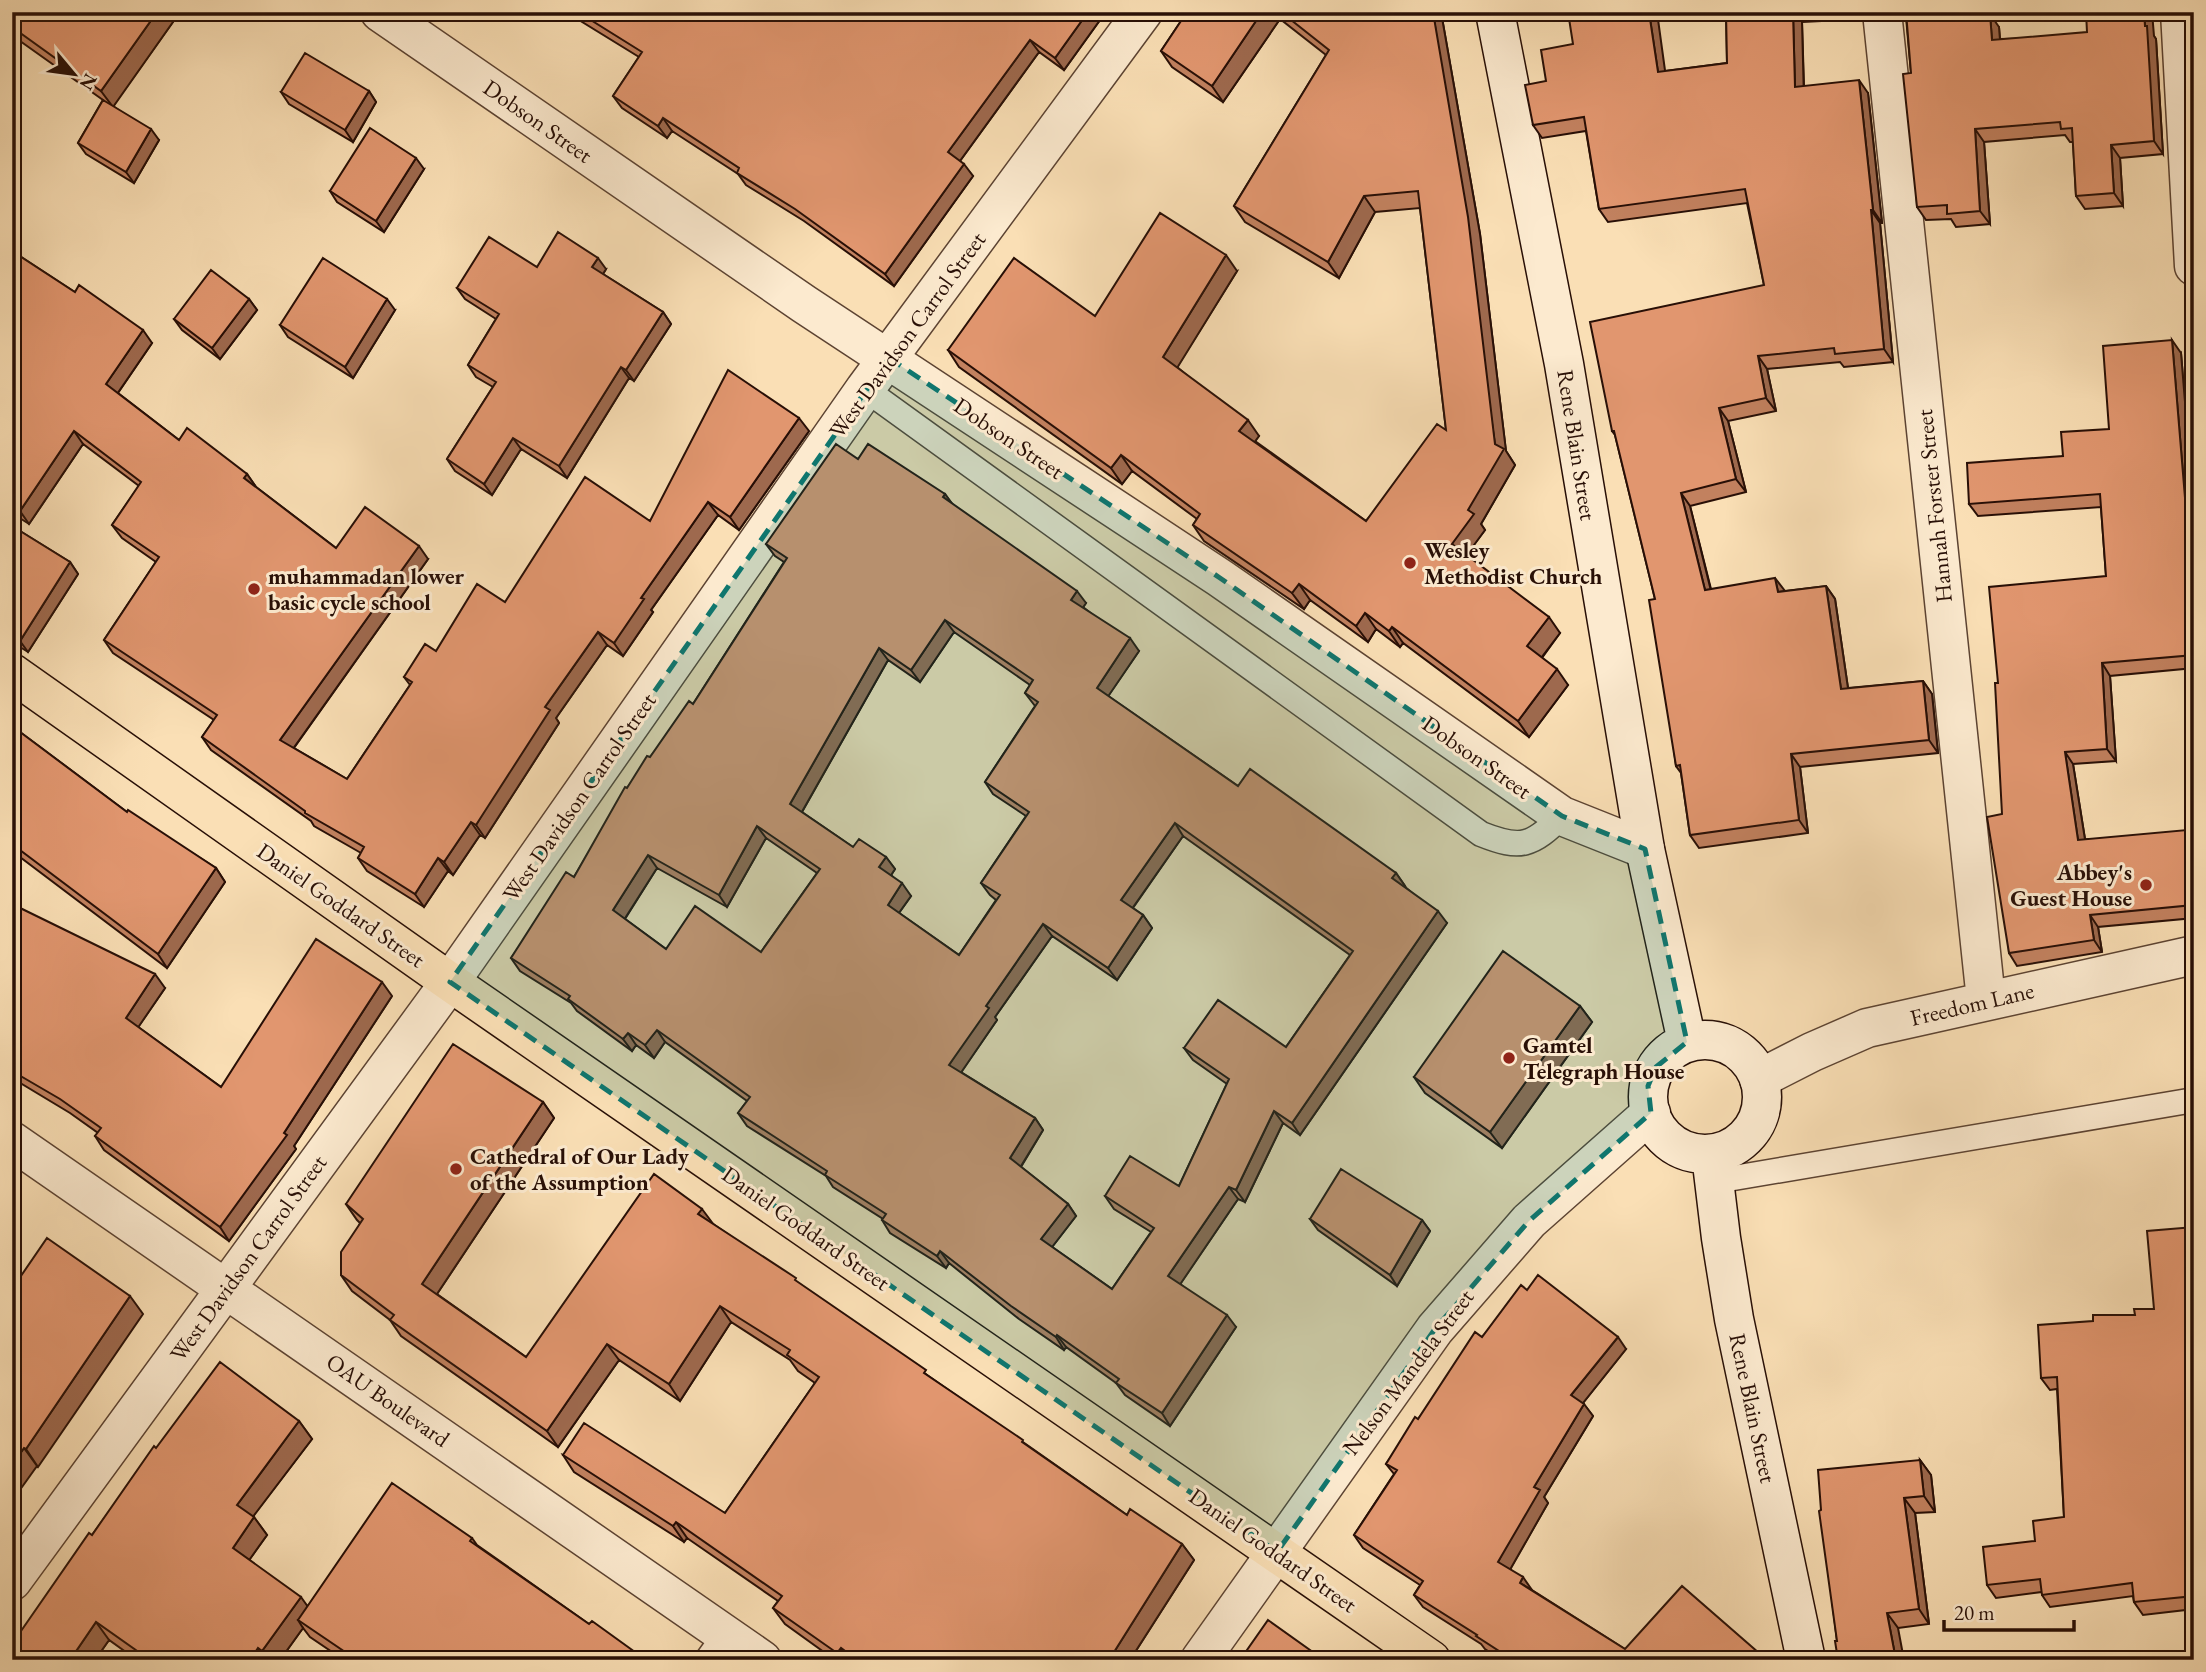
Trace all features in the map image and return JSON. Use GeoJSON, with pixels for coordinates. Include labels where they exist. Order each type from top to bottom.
{"type":"FeatureCollection","features":[{"type":"Feature","properties":{"kind":"highway","name":"Daniel Goddard Street"},"geometry":{"type":"LineString","coordinates":[[12,673],[450,982],[1431,1660]]}},
{"type":"Feature","properties":{"kind":"street","name":"Dobson Street"},"geometry":{"type":"LineString","coordinates":[[380,12],[804,304],[1220,578],[1562,816],[1645,849]]}},
{"type":"Feature","properties":{"kind":"street","name":"West Davidson Carrol Street"},"geometry":{"type":"LineString","coordinates":[[12,1581],[450,982],[865,389],[1143,12]]}},
{"type":"Feature","properties":{"kind":"street","name":"Rene Blain Street"},"geometry":{"type":"LineString","coordinates":[[1495,12],[1564,364],[1645,849],[1688,1042]]}},
{"type":"Feature","properties":{"kind":"street","name":"Hannah Forster Street"},"geometry":{"type":"LineString","coordinates":[[1882,12],[1986,1000]]}},
{"type":"Feature","properties":{"kind":"street"},"geometry":{"type":"LineString","coordinates":[[2180,12],[2194,266]]}},
{"type":"Feature","properties":{"kind":"street","name":"Freedom Lane"},"geometry":{"type":"LineString","coordinates":[[1759,1079],[1867,1028],[2194,955]]}},
{"type":"Feature","properties":{"kind":"street"},"geometry":{"type":"LineString","coordinates":[[1714,1040],[1739,1050],[1751,1062],[1759,1079],[1762,1100],[1757,1121],[1744,1138],[1726,1150],[1713,1168],[1675,1146],[1662,1135],[1653,1122],[1648,1086],[1656,1067],[1669,1052],[1688,1042],[1714,1040]]}},
{"type":"Feature","properties":{"kind":"street","name":"Nelson Mandela Street"},"geometry":{"type":"LineString","coordinates":[[1200,1660],[1435,1329],[1529,1221],[1651,1113]]}},
{"type":"Feature","properties":{"kind":"street","name":"OAU Boulevard"},"geometry":{"type":"LineString","coordinates":[[12,1141],[226,1288],[716,1647],[762,1660]]}},
{"type":"Feature","properties":{"kind":"street","name":"Rene Blain Street"},"geometry":{"type":"LineString","coordinates":[[1713,1168],[1734,1319],[1806,1660]]}},
{"type":"Feature","properties":{"kind":"lane"},"geometry":{"type":"LineString","coordinates":[[865,389],[1481,834],[1502,842],[1520,844],[1543,835],[1562,816]]}},
{"type":"Feature","properties":{"kind":"lane"},"geometry":{"type":"LineString","coordinates":[[1713,1168],[2194,1100]]}},
{"type":"Feature","properties":{"kind":"highlighted area"},"geometry":{"type":"Polygon","coordinates":[[[889,358],[1220,578],[1562,816],[1645,849],[1687,1042],[1656,1067],[1648,1086],[1651,1113],[1529,1221],[1435,1329],[1277,1552],[450,982],[889,358]]]}},
{"type":"Feature","properties":{"kind":"building"},"geometry":{"type":"Polygon","coordinates":[[[12,12],[157,12],[101,91],[12,27],[12,12]]]}},
{"type":"Feature","properties":{"kind":"building"},"geometry":{"type":"Polygon","coordinates":[[[578,12],[1088,12],[1055,58],[1030,40],[948,152],[964,164],[885,274],[795,209],[737,173],[739,168],[663,118],[658,126],[613,96],[642,52],[578,12]]]}},
{"type":"Feature","properties":{"kind":"building"},"geometry":{"type":"Polygon","coordinates":[[[1187,12],[1262,12],[1212,86],[1161,51],[1187,12]]]}},
{"type":"Feature","properties":{"kind":"building"},"geometry":{"type":"Polygon","coordinates":[[[1281,12],[1433,12],[1468,217],[1495,444],[1504,449],[1468,510],[1474,514],[1452,544],[1549,617],[1527,646],[1557,669],[1518,721],[1392,627],[1389,631],[1365,613],[1356,626],[1299,584],[1292,593],[1193,525],[1200,514],[1121,455],[1111,468],[948,350],[1014,258],[1095,316],[1160,213],[1226,255],[1163,357],[1248,420],[1239,431],[1366,521],[1437,424],[1446,430],[1418,191],[1364,196],[1328,262],[1234,206],[1329,50],[1281,12]]]}},
{"type":"Feature","properties":{"kind":"building"},"geometry":{"type":"Polygon","coordinates":[[[1568,12],[1649,12],[1658,72],[1727,63],[1726,12],[1793,12],[1795,87],[1859,80],[1884,349],[1835,354],[1834,348],[1758,356],[1766,398],[1719,408],[1736,479],[1681,493],[1705,590],[1775,578],[1778,592],[1826,586],[1841,689],[1923,681],[1929,740],[1791,754],[1799,820],[1690,835],[1680,765],[1676,766],[1649,600],[1655,599],[1612,431],[1590,322],[1764,285],[1745,189],[1599,209],[1584,117],[1533,125],[1525,85],[1546,81],[1541,50],[1573,44],[1568,12]]]}},
{"type":"Feature","properties":{"kind":"building"},"geometry":{"type":"Polygon","coordinates":[[[1906,12],[1941,12],[1942,19],[1990,14],[1992,40],[2087,32],[2086,12],[2144,12],[2154,141],[2111,145],[2114,193],[2076,196],[2072,128],[2061,129],[2060,122],[1975,129],[1980,211],[1947,214],[1947,205],[1917,207],[1903,74],[1911,73],[1906,12]]]}},
{"type":"Feature","properties":{"kind":"building"},"geometry":{"type":"Polygon","coordinates":[[[305,53],[369,91],[345,130],[281,92],[305,53]]]}},
{"type":"Feature","properties":{"kind":"building"},"geometry":{"type":"Polygon","coordinates":[[[103,100],[151,129],[126,172],[78,143],[103,100]]]}},
{"type":"Feature","properties":{"kind":"building"},"geometry":{"type":"Polygon","coordinates":[[[370,128],[416,158],[376,221],[330,191],[370,128]]]}},
{"type":"Feature","properties":{"kind":"building"},"geometry":{"type":"Polygon","coordinates":[[[558,232],[598,258],[592,267],[663,312],[626,370],[621,367],[559,466],[513,438],[484,484],[447,459],[496,382],[468,365],[499,314],[457,288],[489,237],[537,267],[558,232]]]}},
{"type":"Feature","properties":{"kind":"building"},"geometry":{"type":"Polygon","coordinates":[[[12,251],[75,292],[79,285],[143,330],[106,384],[179,440],[187,428],[247,474],[244,478],[336,548],[365,507],[419,546],[280,740],[347,779],[412,682],[404,677],[425,644],[436,651],[477,584],[505,602],[585,477],[650,521],[728,370],[799,418],[730,517],[708,502],[641,598],[644,599],[614,643],[598,632],[545,707],[550,710],[476,825],[471,822],[444,862],[438,858],[415,894],[358,858],[364,847],[305,813],[202,737],[217,715],[104,640],[159,557],[112,525],[141,482],[74,431],[20,511],[12,506],[12,251]]]}},
{"type":"Feature","properties":{"kind":"building"},"geometry":{"type":"Polygon","coordinates":[[[323,258],[387,299],[345,367],[280,325],[323,258]]]}},
{"type":"Feature","properties":{"kind":"building"},"geometry":{"type":"Polygon","coordinates":[[[211,270],[249,299],[212,348],[174,319],[211,270]]]}},
{"type":"Feature","properties":{"kind":"building"},"geometry":{"type":"Polygon","coordinates":[[[2172,340],[2194,607],[2194,655],[2102,663],[2107,749],[2065,752],[2078,840],[2187,830],[2193,905],[2090,915],[2094,940],[2009,953],[1987,817],[2002,814],[1995,683],[1998,683],[1989,587],[2106,576],[2100,494],[1969,504],[1967,463],[2063,456],[2061,432],[2109,429],[2103,346],[2172,340]]]}},
{"type":"Feature","properties":{"kind":"building"},"geometry":{"type":"Polygon","coordinates":[[[836,444],[858,459],[868,444],[945,494],[943,497],[1077,591],[1071,600],[1130,638],[1097,688],[1238,786],[1250,769],[1396,873],[1392,878],[1438,911],[1292,1123],[1274,1111],[1236,1190],[1229,1187],[1168,1276],[1227,1315],[1162,1413],[1116,1383],[1119,1379],[1011,1306],[940,1251],[937,1256],[882,1220],[886,1214],[825,1175],[827,1171],[738,1113],[750,1097],[657,1030],[645,1045],[628,1033],[623,1039],[568,999],[570,996],[511,958],[566,872],[574,877],[625,787],[627,788],[647,756],[650,757],[689,701],[693,704],[787,558],[766,544],[836,444]],[[945,620],[911,670],[879,648],[790,804],[853,847],[859,839],[886,857],[879,867],[902,883],[888,905],[959,955],[1000,895],[981,883],[1029,812],[985,782],[1038,702],[1025,693],[1033,680],[945,620]],[[1175,823],[1121,900],[1143,915],[1108,968],[1043,924],[949,1065],[1035,1118],[1010,1158],[1068,1204],[1041,1239],[1112,1289],[1154,1228],[1105,1196],[1130,1156],[1179,1186],[1229,1079],[1184,1048],[1218,1000],[1286,1047],[1353,951],[1175,823]],[[757,826],[719,895],[648,855],[613,910],[666,949],[695,906],[761,952],[820,869],[757,826]]]}},
{"type":"Feature","properties":{"kind":"building"},"geometry":{"type":"Polygon","coordinates":[[[12,526],[70,562],[20,641],[12,636],[12,526]]]}},
{"type":"Feature","properties":{"kind":"building"},"geometry":{"type":"Polygon","coordinates":[[[12,726],[127,812],[128,810],[216,868],[158,954],[12,844],[12,726]]]}},
{"type":"Feature","properties":{"kind":"building"},"geometry":{"type":"Polygon","coordinates":[[[12,904],[155,974],[126,1018],[221,1087],[316,939],[382,982],[284,1133],[287,1135],[220,1227],[95,1136],[101,1128],[60,1099],[12,1071],[12,904]]]}},
{"type":"Feature","properties":{"kind":"building","name":"Gamtel Telegraph House"},"geometry":{"type":"Polygon","coordinates":[[[1503,951],[1580,1006],[1490,1132],[1414,1077],[1503,951]]]}},
{"type":"Feature","properties":{"kind":"building"},"geometry":{"type":"Polygon","coordinates":[[[453,1044],[543,1102],[422,1284],[526,1357],[654,1174],[702,1209],[698,1214],[796,1278],[795,1280],[926,1370],[924,1373],[1023,1440],[1022,1442],[1127,1515],[1130,1509],[1182,1544],[1109,1660],[857,1660],[841,1648],[837,1653],[773,1608],[782,1596],[676,1522],[673,1526],[563,1455],[584,1423],[725,1513],[819,1377],[787,1355],[790,1350],[720,1306],[669,1384],[607,1344],[547,1431],[390,1320],[394,1315],[341,1275],[341,1252],[363,1219],[346,1204],[453,1044]]]}},
{"type":"Feature","properties":{"kind":"building"},"geometry":{"type":"Polygon","coordinates":[[[1341,1169],[1422,1220],[1390,1275],[1310,1219],[1341,1169]]]}},
{"type":"Feature","properties":{"kind":"building"},"geometry":{"type":"Polygon","coordinates":[[[2194,1227],[2194,1596],[2134,1602],[2132,1583],[2042,1595],[2040,1579],[1987,1585],[1983,1547],[2035,1541],[2033,1521],[2064,1517],[2057,1377],[2041,1378],[2038,1325],[2093,1321],[2093,1315],[2135,1315],[2134,1309],[2154,1309],[2147,1231],[2194,1227]]]}},
{"type":"Feature","properties":{"kind":"building"},"geometry":{"type":"Polygon","coordinates":[[[47,1238],[130,1296],[26,1449],[24,1448],[12,1465],[12,1289],[47,1238]]]}},
{"type":"Feature","properties":{"kind":"building"},"geometry":{"type":"Polygon","coordinates":[[[1538,1275],[1618,1337],[1571,1395],[1584,1404],[1534,1487],[1540,1490],[1498,1562],[1523,1577],[1520,1583],[1625,1649],[1682,1586],[1767,1660],[1513,1660],[1414,1595],[1423,1581],[1354,1535],[1397,1470],[1386,1464],[1415,1417],[1418,1419],[1475,1332],[1482,1337],[1521,1285],[1527,1290],[1538,1275]]]}},
{"type":"Feature","properties":{"kind":"building"},"geometry":{"type":"Polygon","coordinates":[[[220,1362],[299,1421],[237,1505],[254,1517],[233,1548],[301,1597],[262,1651],[258,1648],[250,1660],[150,1660],[96,1622],[70,1660],[12,1660],[12,1644],[89,1533],[92,1535],[154,1446],[156,1448],[220,1362]]]}},
{"type":"Feature","properties":{"kind":"building"},"geometry":{"type":"Polygon","coordinates":[[[1920,1460],[1924,1496],[1904,1498],[1919,1609],[1887,1613],[1896,1660],[1838,1660],[1819,1511],[1818,1470],[1920,1460]]]}},
{"type":"Feature","properties":{"kind":"building"},"geometry":{"type":"Polygon","coordinates":[[[392,1483],[589,1624],[592,1621],[646,1660],[357,1660],[298,1620],[392,1483]]]}},
{"type":"Feature","properties":{"kind":"building"},"geometry":{"type":"Polygon","coordinates":[[[1268,1620],[1324,1660],[1240,1660],[1268,1620]]]}},
{"type":"Feature","properties":{"kind":"building"},"geometry":{"type":"Polygon","coordinates":[[[2101,1657],[2101,1660],[2075,1660],[2101,1657]]]}},
{"type":"Feature","properties":{"kind":"place","name":"Wesley Methodist Church"},"geometry":{"type":"Point","coordinates":[1410,563]}},
{"type":"Feature","properties":{"kind":"place","name":"muhammadan lower basic cycle school"},"geometry":{"type":"Point","coordinates":[254,589]}},
{"type":"Feature","properties":{"kind":"place","name":"Abbey's Guest House"},"geometry":{"type":"Point","coordinates":[2146,885]}},
{"type":"Feature","properties":{"kind":"place","name":"Gamtel Telegraph House"},"geometry":{"type":"Point","coordinates":[1509,1058]}},
{"type":"Feature","properties":{"kind":"place","name":"Cathedral of Our Lady of the Assumption"},"geometry":{"type":"Point","coordinates":[456,1169]}}]}
